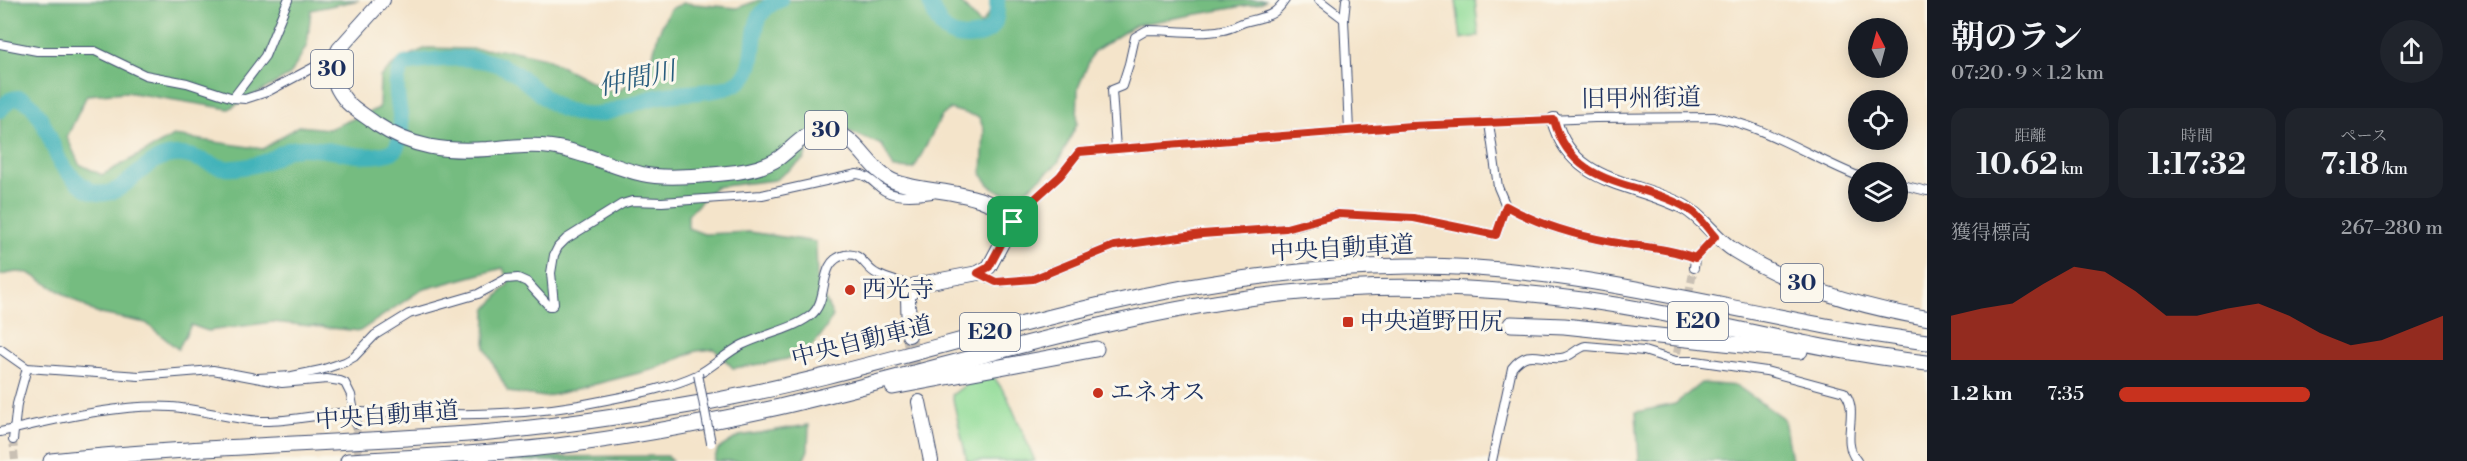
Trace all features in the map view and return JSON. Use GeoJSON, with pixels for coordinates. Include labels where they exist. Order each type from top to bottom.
{"type":"FeatureCollection","features":[{"type":"Feature","properties":{"kind":"highway","name":"中央自動車道"},"geometry":{"type":"LineString","coordinates":[[51,461],[483,432],[636,414],[797,382],[1030,322],[1162,291],[1275,274],[1350,268],[1413,266],[1474,268],[1590,279],[1868,335],[1927,342]]}},
{"type":"Feature","properties":{"kind":"highway","name":"中央自動車道"},"geometry":{"type":"LineString","coordinates":[[348,461],[486,453],[558,446],[717,420],[834,393],[1090,328],[1228,301],[1290,293],[1350,289],[1473,289],[1588,301],[1651,311],[1807,344],[1925,363]]}},
{"type":"Feature","properties":{"kind":"highway"},"geometry":{"type":"LineString","coordinates":[[1511,324],[1564,326],[1925,363]]}},
{"type":"Feature","properties":{"kind":"highway"},"geometry":{"type":"LineString","coordinates":[[717,420],[773,412],[876,390],[1096,349]]}},
{"type":"Feature","properties":{"kind":"main road","name":"30"},"geometry":{"type":"LineString","coordinates":[[383,0],[334,56],[333,80],[340,93],[351,105],[388,132],[419,146],[437,150],[548,146],[581,154],[624,170],[656,177],[736,172],[760,168],[779,158],[809,134],[824,130],[840,134],[850,140],[888,178],[904,184],[988,203],[1002,211],[1013,222]]}},
{"type":"Feature","properties":{"kind":"main road","name":"30"},"geometry":{"type":"LineString","coordinates":[[1554,120],[1557,132],[1566,146],[1590,171],[1606,180],[1683,206],[1699,218],[1715,237],[1734,251],[1776,273],[1851,302],[1927,318]]}},
{"type":"Feature","properties":{"kind":"main road"},"geometry":{"type":"LineString","coordinates":[[909,335],[908,297],[915,285],[978,273],[989,267],[1013,222]]}},
{"type":"Feature","properties":{"kind":"main road"},"geometry":{"type":"LineString","coordinates":[[920,402],[931,461]]}},
{"type":"Feature","properties":{"kind":"street"},"geometry":{"type":"LineString","coordinates":[[233,98],[265,56],[288,0]]}},
{"type":"Feature","properties":{"kind":"street"},"geometry":{"type":"LineString","coordinates":[[1116,148],[1112,90],[1122,86],[1134,41],[1139,33],[1147,30],[1200,33],[1227,30],[1243,22],[1270,16],[1285,0]]}},
{"type":"Feature","properties":{"kind":"street"},"geometry":{"type":"LineString","coordinates":[[1319,0],[1344,19]]}},
{"type":"Feature","properties":{"kind":"street"},"geometry":{"type":"LineString","coordinates":[[1346,0],[1344,19],[1349,131]]}},
{"type":"Feature","properties":{"kind":"street"},"geometry":{"type":"LineString","coordinates":[[0,44],[37,51],[95,51],[145,75],[187,83],[233,98],[258,96],[334,56]]}},
{"type":"Feature","properties":{"kind":"street","name":"旧甲州街道"},"geometry":{"type":"LineString","coordinates":[[1013,222],[1060,176],[1079,152],[1349,131],[1594,118],[1723,118],[1848,172]]}},
{"type":"Feature","properties":{"kind":"street"},"geometry":{"type":"LineString","coordinates":[[978,273],[996,282],[1033,279],[1114,246],[1202,234],[1286,228],[1338,214],[1414,218],[1496,235],[1506,206],[1498,187],[1488,123]]}},
{"type":"Feature","properties":{"kind":"street"},"geometry":{"type":"LineString","coordinates":[[258,378],[292,376],[345,362],[354,357],[375,335],[409,314],[478,294],[506,279],[518,278],[527,282],[545,302],[552,306],[554,304],[551,273],[558,247],[566,239],[613,209],[632,201],[676,201],[762,195],[857,174],[866,176],[882,190],[893,194],[922,195],[940,192]]}},
{"type":"Feature","properties":{"kind":"street"},"geometry":{"type":"LineString","coordinates":[[1908,186],[1927,191]]}},
{"type":"Feature","properties":{"kind":"street"},"geometry":{"type":"LineString","coordinates":[[1506,206],[1554,228],[1614,242],[1673,250],[1695,258]]}},
{"type":"Feature","properties":{"kind":"street"},"geometry":{"type":"LineString","coordinates":[[1694,268],[1695,258],[1715,237]]}},
{"type":"Feature","properties":{"kind":"street"},"geometry":{"type":"LineString","coordinates":[[0,432],[59,418],[170,407],[257,421],[279,421],[355,412],[450,414],[539,410],[603,401],[663,387],[698,374],[740,346],[801,322],[814,313],[830,265],[843,255],[851,254],[861,257],[875,273],[899,283],[915,285]]}},
{"type":"Feature","properties":{"kind":"street"},"geometry":{"type":"LineString","coordinates":[[1492,461],[1512,368],[1520,358],[1532,355],[1561,358],[1575,354],[1579,347],[1586,346],[1644,351],[1766,371],[1844,392],[1852,405],[1849,446],[1857,461]]}},
{"type":"Feature","properties":{"kind":"street"},"geometry":{"type":"LineString","coordinates":[[0,349],[27,368],[139,376],[213,370],[282,383],[327,379],[340,381],[348,388],[356,424]]}},
{"type":"Feature","properties":{"kind":"street"},"geometry":{"type":"LineString","coordinates":[[13,440],[17,404],[27,368]]}},
{"type":"Feature","properties":{"kind":"street"},"geometry":{"type":"LineString","coordinates":[[698,374],[711,443]]}},
{"type":"Feature","properties":{"kind":"green space"},"geometry":{"type":"Polygon","coordinates":[[[0,0],[359,0],[311,10],[307,45],[290,75],[229,109],[126,92],[87,95],[67,137],[79,164],[102,175],[174,136],[263,149],[298,126],[329,129],[379,108],[380,77],[400,59],[427,48],[509,50],[545,58],[607,90],[620,90],[651,63],[658,34],[670,9],[684,3],[737,8],[759,0],[958,0],[981,25],[998,0],[1265,0],[1261,3],[1135,25],[1093,52],[1078,88],[1077,124],[1058,163],[1016,199],[991,187],[982,175],[984,130],[979,117],[950,109],[941,117],[914,169],[894,168],[882,145],[819,119],[804,159],[775,180],[715,187],[688,215],[688,228],[704,234],[750,232],[816,242],[817,282],[833,316],[812,345],[797,356],[733,368],[714,349],[696,351],[655,369],[545,397],[508,392],[485,348],[486,310],[509,283],[503,268],[421,290],[360,331],[272,322],[208,331],[191,325],[178,349],[146,323],[96,313],[29,273],[16,272],[0,275],[0,0]]]}},
{"type":"Feature","properties":{"kind":"green space"},"geometry":{"type":"Polygon","coordinates":[[[1456,0],[1475,0],[1479,36],[1461,39],[1456,0]]]}},
{"type":"Feature","properties":{"kind":"green space"},"geometry":{"type":"Polygon","coordinates":[[[994,377],[1007,396],[1035,461],[967,461],[952,395],[968,383],[994,377]]]}},
{"type":"Feature","properties":{"kind":"green space"},"geometry":{"type":"Polygon","coordinates":[[[1701,383],[1737,386],[1784,419],[1791,461],[1639,461],[1636,412],[1675,404],[1701,383]]]}},
{"type":"Feature","properties":{"kind":"green space"},"geometry":{"type":"Polygon","coordinates":[[[809,425],[808,450],[803,461],[714,461],[718,449],[739,436],[809,425]]]}},
{"type":"Feature","properties":{"kind":"green space"},"geometry":{"type":"Polygon","coordinates":[[[667,456],[672,461],[509,461],[523,457],[667,456]]]}},
{"type":"Feature","properties":{"kind":"waterway","name":"仲間川"},"geometry":{"type":"LineString","coordinates":[[0,110],[10,100],[19,98],[28,102],[42,121],[63,166],[82,185],[98,193],[109,193],[118,189],[156,160],[168,156],[188,156],[230,168],[263,162],[294,148],[312,148],[370,156],[382,155],[394,151],[399,140],[401,129],[397,84],[399,73],[405,64],[462,58],[491,62],[516,74],[561,108],[580,114],[603,113],[656,97],[716,90],[740,81],[748,71],[752,59],[759,19],[766,8],[780,0]]}},
{"type":"Feature","properties":{"kind":"waterway","name":"仲間川"},"geometry":{"type":"LineString","coordinates":[[929,0],[937,20],[945,30],[967,37],[983,34],[992,27],[995,22],[997,0]]}},
{"type":"Feature","properties":{"kind":"tunnel"},"geometry":{"type":"LineString","coordinates":[[1677,353],[1694,268]]}},
{"type":"Feature","properties":{"kind":"tunnel"},"geometry":{"type":"LineString","coordinates":[[909,335],[919,402]]}},
{"type":"Feature","properties":{"kind":"tunnel"},"geometry":{"type":"LineString","coordinates":[[356,424],[359,461]]}},
{"type":"Feature","properties":{"kind":"tunnel"},"geometry":{"type":"LineString","coordinates":[[13,440],[15,461]]}},
{"type":"Feature","properties":{"kind":"place","name":"西光寺"},"geometry":{"type":"Point","coordinates":[850,290]}},
{"type":"Feature","properties":{"kind":"place","name":"中央道野田尻"},"geometry":{"type":"Point","coordinates":[1348,322]}},
{"type":"Feature","properties":{"kind":"place","name":"エネオス"},"geometry":{"type":"Point","coordinates":[1098,393]}},
{"type":"Feature","properties":{"kind":"route"},"geometry":{"type":"LineString","coordinates":[[1554,120],[1557,132],[1566,146],[1590,171],[1606,180],[1683,206],[1695,214],[1715,237],[1695,258],[1673,250],[1614,242],[1554,228],[1506,206],[1496,235],[1414,218],[1338,214],[1286,228],[1202,234],[1114,246],[1033,279],[996,282],[978,273],[989,267],[1013,222],[1060,176],[1079,152],[1411,126],[1554,120]]}}]}
